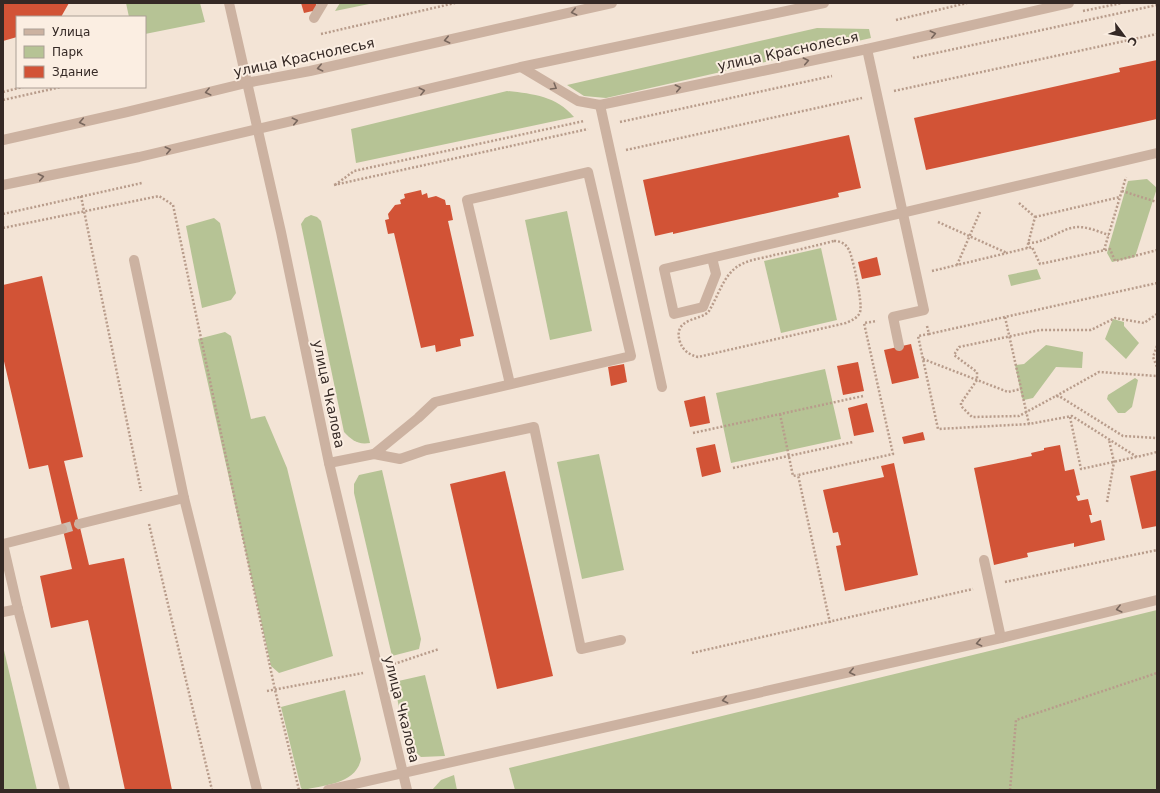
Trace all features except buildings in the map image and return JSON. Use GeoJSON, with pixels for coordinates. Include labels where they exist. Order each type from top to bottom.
{"type":"FeatureCollection","features":[{"type":"Feature","properties":{"kind":"street","name":"улица Чкалова"},"geometry":{"type":"LineString","coordinates":[[229,3],[281,232],[329,463],[407,790]]}},
{"type":"Feature","properties":{"kind":"street"},"geometry":{"type":"LineString","coordinates":[[314,18],[324,3]]}},
{"type":"Feature","properties":{"kind":"street","name":"улица Краснолесья"},"geometry":{"type":"LineString","coordinates":[[3,140],[246,83],[310,71],[612,3]]}},
{"type":"Feature","properties":{"kind":"street"},"geometry":{"type":"LineString","coordinates":[[3,185],[139,157],[521,67],[824,3]]}},
{"type":"Feature","properties":{"kind":"street","name":"улица Краснолесья"},"geometry":{"type":"LineString","coordinates":[[521,67],[578,101],[600,105],[867,49],[1069,3]]}},
{"type":"Feature","properties":{"kind":"street"},"geometry":{"type":"LineString","coordinates":[[867,49],[908,212],[916,275],[924,310],[893,317],[899,346]]}},
{"type":"Feature","properties":{"kind":"street"},"geometry":{"type":"LineString","coordinates":[[600,105],[662,387]]}},
{"type":"Feature","properties":{"kind":"street"},"geometry":{"type":"LineString","coordinates":[[712,258],[716,274],[703,307],[674,314],[664,269],[1157,153]]}},
{"type":"Feature","properties":{"kind":"street"},"geometry":{"type":"LineString","coordinates":[[374,454],[435,402],[631,356],[588,172],[467,200],[510,384]]}},
{"type":"Feature","properties":{"kind":"street"},"geometry":{"type":"LineString","coordinates":[[134,260],[184,498],[257,790]]}},
{"type":"Feature","properties":{"kind":"street"},"geometry":{"type":"LineString","coordinates":[[329,463],[374,454],[400,460],[426,450],[534,427],[581,649],[621,640]]}},
{"type":"Feature","properties":{"kind":"street"},"geometry":{"type":"LineString","coordinates":[[79,524],[184,498]]}},
{"type":"Feature","properties":{"kind":"street"},"geometry":{"type":"LineString","coordinates":[[62,529],[3,543],[18,609],[65,790]]}},
{"type":"Feature","properties":{"kind":"street"},"geometry":{"type":"LineString","coordinates":[[984,560],[988,585],[1001,638]]}},
{"type":"Feature","properties":{"kind":"street"},"geometry":{"type":"LineString","coordinates":[[328,790],[402,772],[466,759],[1001,638],[1157,600]]}},
{"type":"Feature","properties":{"kind":"street"},"geometry":{"type":"LineString","coordinates":[[3,612],[18,609]]}},
{"type":"Feature","properties":{"kind":"path"},"geometry":{"type":"LineString","coordinates":[[315,33],[323,35],[455,3]]}},
{"type":"Feature","properties":{"kind":"path"},"geometry":{"type":"LineString","coordinates":[[896,20],[967,3]]}},
{"type":"Feature","properties":{"kind":"path"},"geometry":{"type":"LineString","coordinates":[[908,59],[1157,5]]}},
{"type":"Feature","properties":{"kind":"path"},"geometry":{"type":"LineString","coordinates":[[354,172],[334,185],[839,74]]}},
{"type":"Feature","properties":{"kind":"path"},"geometry":{"type":"LineString","coordinates":[[3,92],[19,88]]}},
{"type":"Feature","properties":{"kind":"path"},"geometry":{"type":"LineString","coordinates":[[3,100],[56,88]]}},
{"type":"Feature","properties":{"kind":"path"},"geometry":{"type":"LineString","coordinates":[[1104,250],[1131,159]]}},
{"type":"Feature","properties":{"kind":"path"},"geometry":{"type":"LineString","coordinates":[[3,214],[142,183]]}},
{"type":"Feature","properties":{"kind":"path"},"geometry":{"type":"LineString","coordinates":[[1004,189],[1035,217]]}},
{"type":"Feature","properties":{"kind":"path"},"geometry":{"type":"LineString","coordinates":[[1122,191],[1157,202]]}},
{"type":"Feature","properties":{"kind":"path"},"geometry":{"type":"LineString","coordinates":[[957,265],[988,193]]}},
{"type":"Feature","properties":{"kind":"path"},"geometry":{"type":"LineString","coordinates":[[3,228],[159,196],[173,205],[275,690],[299,790]]}},
{"type":"Feature","properties":{"kind":"path"},"geometry":{"type":"LineString","coordinates":[[1035,217],[1120,197]]}},
{"type":"Feature","properties":{"kind":"path"},"geometry":{"type":"LineString","coordinates":[[908,212],[970,236],[1007,253]]}},
{"type":"Feature","properties":{"kind":"path"},"geometry":{"type":"LineString","coordinates":[[1027,249],[1035,217]]}},
{"type":"Feature","properties":{"kind":"path"},"geometry":{"type":"LineString","coordinates":[[1028,243],[1048,240],[1067,230],[1078,227],[1088,228],[1109,236]]}},
{"type":"Feature","properties":{"kind":"path"},"geometry":{"type":"LineString","coordinates":[[834,241],[844,244],[850,252],[861,303],[860,313],[855,318],[846,322],[698,357],[690,355],[684,349],[680,342],[680,333],[683,325],[690,319],[701,317],[708,312],[728,276],[735,268],[750,261],[834,241]]}},
{"type":"Feature","properties":{"kind":"path"},"geometry":{"type":"LineString","coordinates":[[916,275],[1032,247],[1040,264],[1110,249],[1115,260],[1157,250]]}},
{"type":"Feature","properties":{"kind":"path"},"geometry":{"type":"LineString","coordinates":[[1137,457],[1072,416],[1029,424],[938,428],[918,336],[1157,283]]}},
{"type":"Feature","properties":{"kind":"path"},"geometry":{"type":"LineString","coordinates":[[924,310],[929,334]]}},
{"type":"Feature","properties":{"kind":"path"},"geometry":{"type":"LineString","coordinates":[[1157,314],[1144,323],[1115,318],[1091,330],[1040,330],[1010,336],[959,347],[956,350],[955,357],[974,368],[977,372],[977,380],[961,403],[961,406],[972,418],[1015,416],[1026,412],[1099,372],[1157,376]]}},
{"type":"Feature","properties":{"kind":"path"},"geometry":{"type":"LineString","coordinates":[[780,414],[793,476],[892,454],[864,323],[893,317]]}},
{"type":"Feature","properties":{"kind":"path"},"geometry":{"type":"LineString","coordinates":[[1005,317],[1029,424]]}},
{"type":"Feature","properties":{"kind":"path"},"geometry":{"type":"LineString","coordinates":[[1157,346],[1153,357],[1157,367]]}},
{"type":"Feature","properties":{"kind":"path"},"geometry":{"type":"LineString","coordinates":[[923,359],[1008,392],[1021,389]]}},
{"type":"Feature","properties":{"kind":"path"},"geometry":{"type":"LineString","coordinates":[[694,433],[863,396]]}},
{"type":"Feature","properties":{"kind":"path"},"geometry":{"type":"LineString","coordinates":[[1054,397],[1059,396],[1123,436],[1157,438]]}},
{"type":"Feature","properties":{"kind":"path"},"geometry":{"type":"LineString","coordinates":[[1070,416],[1081,470],[1157,452]]}},
{"type":"Feature","properties":{"kind":"path"},"geometry":{"type":"LineString","coordinates":[[1107,502],[1114,462],[1109,439]]}},
{"type":"Feature","properties":{"kind":"path"},"geometry":{"type":"LineString","coordinates":[[733,468],[853,442]]}},
{"type":"Feature","properties":{"kind":"path"},"geometry":{"type":"LineString","coordinates":[[798,475],[830,623]]}},
{"type":"Feature","properties":{"kind":"path"},"geometry":{"type":"LineString","coordinates":[[692,653],[830,623],[988,585],[1157,550]]}},
{"type":"Feature","properties":{"kind":"path"},"geometry":{"type":"LineString","coordinates":[[267,691],[378,670],[439,649]]}},
{"type":"Feature","properties":{"kind":"path"},"geometry":{"type":"LineString","coordinates":[[1010,790],[1016,720],[1157,673]]}},
{"type":"Feature","properties":{"kind":"green space"},"geometry":{"type":"Polygon","coordinates":[[[126,3],[200,3],[205,22],[146,34],[146,16],[129,16],[126,3]]]}},
{"type":"Feature","properties":{"kind":"green space"},"geometry":{"type":"Polygon","coordinates":[[[340,3],[374,3],[335,11],[340,3]]]}},
{"type":"Feature","properties":{"kind":"green space"},"geometry":{"type":"Polygon","coordinates":[[[817,28],[869,29],[871,38],[606,98],[584,96],[567,85],[817,28]]]}},
{"type":"Feature","properties":{"kind":"green space"},"geometry":{"type":"Polygon","coordinates":[[[507,91],[526,93],[552,100],[560,104],[574,117],[356,163],[351,129],[507,91]]]}},
{"type":"Feature","properties":{"kind":"green space"},"geometry":{"type":"Polygon","coordinates":[[[1147,179],[1157,188],[1135,257],[1112,262],[1107,253],[1128,181],[1147,179]]]}},
{"type":"Feature","properties":{"kind":"green space"},"geometry":{"type":"Polygon","coordinates":[[[567,211],[592,331],[550,340],[525,220],[567,211]]]}},
{"type":"Feature","properties":{"kind":"green space"},"geometry":{"type":"Polygon","coordinates":[[[311,215],[317,217],[321,221],[370,443],[358,443],[344,432],[301,224],[305,218],[311,215]]]}},
{"type":"Feature","properties":{"kind":"green space"},"geometry":{"type":"Polygon","coordinates":[[[214,218],[220,223],[236,293],[231,300],[202,308],[186,226],[214,218]]]}},
{"type":"Feature","properties":{"kind":"green space"},"geometry":{"type":"Polygon","coordinates":[[[821,248],[837,320],[781,333],[764,261],[821,248]]]}},
{"type":"Feature","properties":{"kind":"green space"},"geometry":{"type":"Polygon","coordinates":[[[1037,269],[1041,279],[1011,286],[1008,275],[1037,269]]]}},
{"type":"Feature","properties":{"kind":"green space"},"geometry":{"type":"Polygon","coordinates":[[[1113,319],[1124,322],[1124,326],[1139,343],[1126,359],[1105,339],[1113,319]]]}},
{"type":"Feature","properties":{"kind":"green space"},"geometry":{"type":"Polygon","coordinates":[[[225,332],[231,336],[251,419],[265,416],[287,468],[333,656],[279,673],[271,666],[198,339],[225,332]]]}},
{"type":"Feature","properties":{"kind":"green space"},"geometry":{"type":"Polygon","coordinates":[[[1046,345],[1083,352],[1082,368],[1056,367],[1033,398],[1024,400],[1022,398],[1015,365],[1024,364],[1046,345]]]}},
{"type":"Feature","properties":{"kind":"green space"},"geometry":{"type":"Polygon","coordinates":[[[825,369],[841,439],[731,463],[716,393],[825,369]]]}},
{"type":"Feature","properties":{"kind":"green space"},"geometry":{"type":"Polygon","coordinates":[[[1135,378],[1138,380],[1132,407],[1125,413],[1118,413],[1107,399],[1108,395],[1135,378]]]}},
{"type":"Feature","properties":{"kind":"green space"},"geometry":{"type":"Polygon","coordinates":[[[599,454],[624,570],[582,579],[557,462],[599,454]]]}},
{"type":"Feature","properties":{"kind":"green space"},"geometry":{"type":"Polygon","coordinates":[[[382,470],[421,639],[419,649],[392,656],[354,493],[354,484],[359,475],[382,470]]]}},
{"type":"Feature","properties":{"kind":"green space"},"geometry":{"type":"Polygon","coordinates":[[[1157,610],[1157,790],[515,790],[509,768],[1157,610]]]}},
{"type":"Feature","properties":{"kind":"green space"},"geometry":{"type":"Polygon","coordinates":[[[3,646],[37,790],[3,790],[3,646]]]}},
{"type":"Feature","properties":{"kind":"green space"},"geometry":{"type":"Polygon","coordinates":[[[425,675],[445,756],[421,757],[409,742],[402,722],[394,682],[425,675]]]}},
{"type":"Feature","properties":{"kind":"green space"},"geometry":{"type":"Polygon","coordinates":[[[345,690],[361,759],[358,767],[353,774],[338,782],[303,790],[301,788],[281,707],[345,690]]]}},
{"type":"Feature","properties":{"kind":"green space"},"geometry":{"type":"Polygon","coordinates":[[[454,775],[457,790],[432,790],[441,780],[454,775]]]}},
{"type":"Feature","properties":{"kind":"tunnel"},"geometry":{"type":"LineString","coordinates":[[62,529],[79,524]]}}]}
